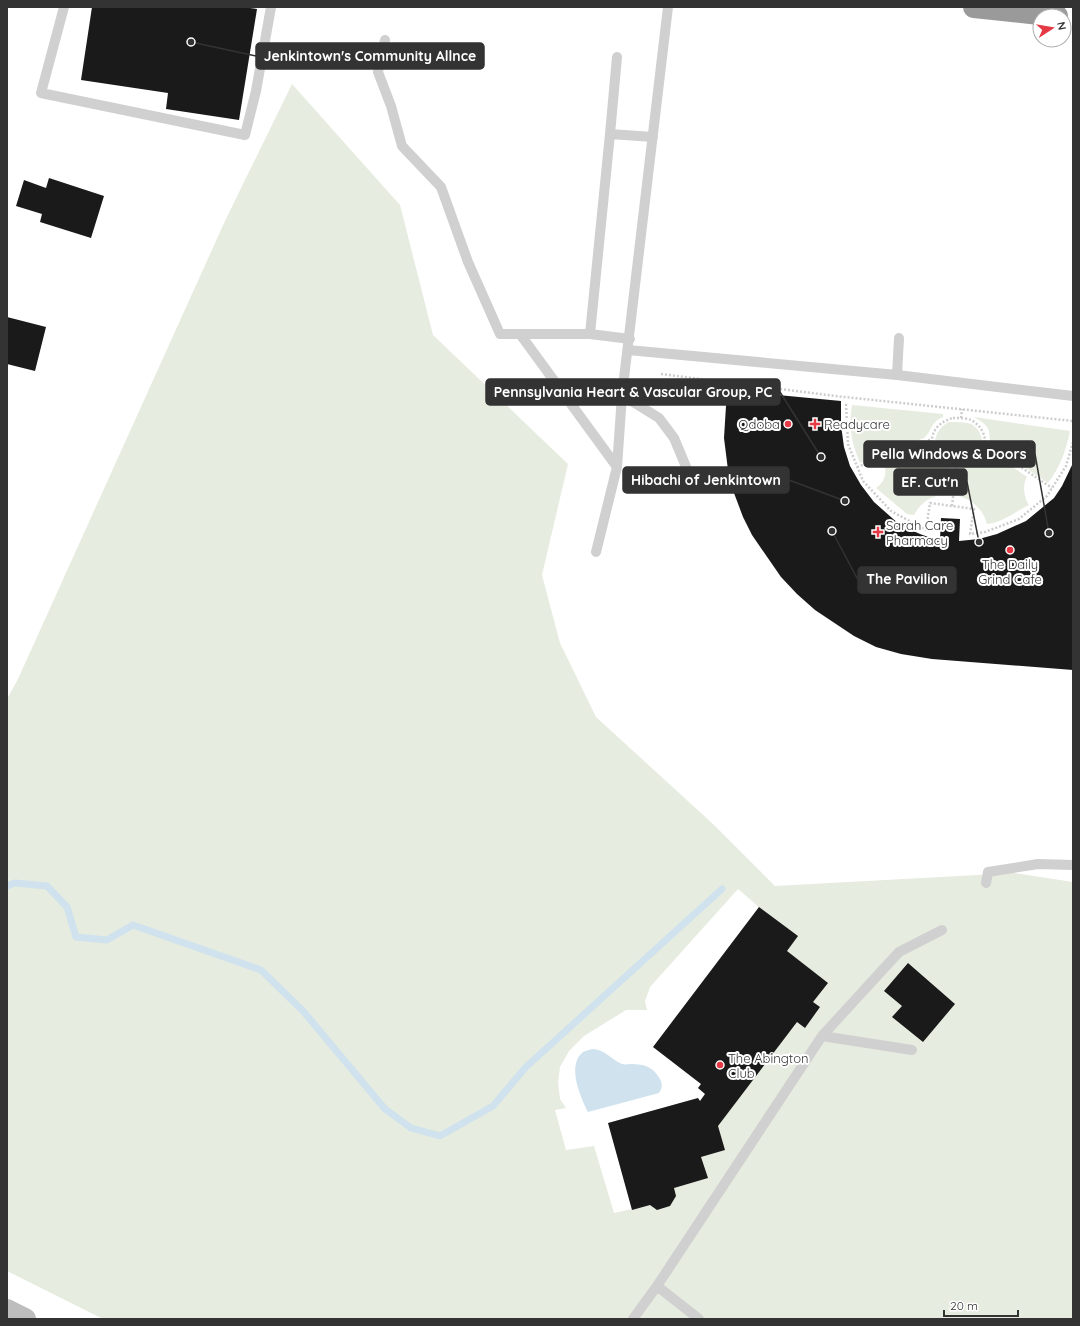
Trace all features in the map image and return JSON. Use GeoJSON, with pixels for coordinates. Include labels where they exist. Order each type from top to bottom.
{"type":"FeatureCollection","features":[{"type":"Feature","properties":{"kind":"highway"},"geometry":{"type":"LineString","coordinates":[[974,7],[1032,13]]}},
{"type":"Feature","properties":{"kind":"street"},"geometry":{"type":"LineString","coordinates":[[7,1310],[25,1319]]}},
{"type":"Feature","properties":{"kind":"lane"},"geometry":{"type":"LineString","coordinates":[[64,7],[40,93],[245,135],[256,91],[271,7]]}},
{"type":"Feature","properties":{"kind":"lane"},"geometry":{"type":"LineString","coordinates":[[596,552],[617,467],[622,395],[630,339],[668,7]]}},
{"type":"Feature","properties":{"kind":"lane"},"geometry":{"type":"LineString","coordinates":[[385,40],[378,72],[391,106],[402,146],[441,187],[468,262],[500,334],[590,334],[630,339]]}},
{"type":"Feature","properties":{"kind":"lane"},"geometry":{"type":"LineString","coordinates":[[590,334],[617,57]]}},
{"type":"Feature","properties":{"kind":"lane"},"geometry":{"type":"LineString","coordinates":[[610,134],[653,137]]}},
{"type":"Feature","properties":{"kind":"lane"},"geometry":{"type":"LineString","coordinates":[[520,334],[617,467]]}},
{"type":"Feature","properties":{"kind":"lane"},"geometry":{"type":"LineString","coordinates":[[897,375],[899,338]]}},
{"type":"Feature","properties":{"kind":"lane"},"geometry":{"type":"LineString","coordinates":[[628,350],[897,375],[1073,396]]}},
{"type":"Feature","properties":{"kind":"lane"},"geometry":{"type":"LineString","coordinates":[[622,395],[659,418],[674,438],[692,481]]}},
{"type":"Feature","properties":{"kind":"lane"},"geometry":{"type":"LineString","coordinates":[[986,883],[988,872],[1038,864],[1073,865]]}},
{"type":"Feature","properties":{"kind":"lane"},"geometry":{"type":"LineString","coordinates":[[633,1319],[657,1286],[822,1036],[899,952],[942,930]]}},
{"type":"Feature","properties":{"kind":"lane"},"geometry":{"type":"LineString","coordinates":[[822,1036],[912,1050]]}},
{"type":"Feature","properties":{"kind":"lane"},"geometry":{"type":"LineString","coordinates":[[657,1286],[699,1319]]}},
{"type":"Feature","properties":{"kind":"path"},"geometry":{"type":"LineString","coordinates":[[661,374],[835,396],[1073,421]]}},
{"type":"Feature","properties":{"kind":"path"},"geometry":{"type":"LineString","coordinates":[[846,404],[848,444],[863,481],[890,511],[926,530],[930,503],[974,509],[970,534],[985,532],[1019,519],[1047,496],[1066,466],[1073,442]]}},
{"type":"Feature","properties":{"kind":"path"},"geometry":{"type":"LineString","coordinates":[[962,409],[962,418]]}},
{"type":"Feature","properties":{"kind":"path"},"geometry":{"type":"LineString","coordinates":[[962,418],[977,424],[982,430],[985,442],[984,449],[976,459],[970,462],[957,463],[944,460],[934,451],[932,439],[933,432],[938,425],[945,420],[962,418]]}},
{"type":"Feature","properties":{"kind":"path"},"geometry":{"type":"LineString","coordinates":[[857,467],[932,439]]}},
{"type":"Feature","properties":{"kind":"path"},"geometry":{"type":"LineString","coordinates":[[985,442],[1052,488]]}},
{"type":"Feature","properties":{"kind":"path"},"geometry":{"type":"LineString","coordinates":[[952,506],[957,463]]}},
{"type":"Feature","properties":{"kind":"shaded area"},"geometry":{"type":"Polygon","coordinates":[[[292,84],[400,205],[433,335],[568,464],[542,575],[560,643],[596,717],[713,824],[775,886],[1014,873],[1073,882],[1073,1319],[103,1319],[7,1271],[7,699],[18,679],[225,221],[292,84]],[[738,889],[650,987],[645,1001],[647,1010],[626,1010],[584,1036],[569,1051],[560,1067],[558,1082],[560,1099],[566,1108],[555,1110],[566,1150],[594,1146],[614,1213],[632,1209],[608,1123],[698,1098],[700,1101],[705,1094],[698,1088],[701,1084],[653,1047],[759,907],[738,889]]]}},
{"type":"Feature","properties":{"kind":"shaded area"},"geometry":{"type":"Polygon","coordinates":[[[852,405],[943,414],[943,417],[933,424],[929,433],[924,438],[860,463],[852,435],[852,405]]]}},
{"type":"Feature","properties":{"kind":"shaded area"},"geometry":{"type":"Polygon","coordinates":[[[974,417],[1070,431],[1062,458],[1048,483],[992,445],[987,426],[974,417]]]}},
{"type":"Feature","properties":{"kind":"shaded area"},"geometry":{"type":"Polygon","coordinates":[[[949,422],[966,423],[975,427],[981,435],[982,440],[981,449],[978,453],[974,456],[966,458],[953,458],[939,452],[935,443],[937,433],[949,422]]]}},
{"type":"Feature","properties":{"kind":"shaded area"},"geometry":{"type":"Polygon","coordinates":[[[925,445],[929,446],[932,453],[937,458],[950,464],[948,494],[932,497],[920,506],[914,515],[907,514],[876,488],[885,476],[884,461],[925,445]]]}},
{"type":"Feature","properties":{"kind":"shaded area"},"geometry":{"type":"Polygon","coordinates":[[[990,451],[1027,477],[1024,483],[1024,491],[1029,505],[1003,519],[987,524],[983,514],[977,506],[969,500],[959,496],[963,466],[979,461],[987,452],[990,451]]]}},
{"type":"Feature","properties":{"kind":"water"},"geometry":{"type":"Polygon","coordinates":[[[597,1049],[604,1052],[622,1064],[636,1064],[648,1067],[661,1081],[661,1090],[659,1093],[588,1112],[576,1082],[575,1073],[578,1058],[583,1052],[597,1049]]]}},
{"type":"Feature","properties":{"kind":"building"},"geometry":{"type":"Polygon","coordinates":[[[92,7],[242,7],[257,9],[239,120],[166,109],[168,93],[81,80],[92,7]]]}},
{"type":"Feature","properties":{"kind":"building"},"geometry":{"type":"Polygon","coordinates":[[[49,178],[104,196],[91,238],[40,222],[42,214],[16,206],[24,180],[46,188],[49,178]]]}},
{"type":"Feature","properties":{"kind":"building"},"geometry":{"type":"Polygon","coordinates":[[[7,317],[46,327],[35,371],[7,364],[7,317]]]}},
{"type":"Feature","properties":{"kind":"building"},"geometry":{"type":"Polygon","coordinates":[[[727,390],[841,401],[841,425],[844,447],[850,466],[861,485],[874,502],[900,525],[934,539],[940,539],[941,518],[960,519],[959,541],[979,539],[997,534],[1026,521],[1054,498],[1062,486],[1073,463],[1073,670],[932,659],[901,654],[876,647],[854,636],[815,610],[781,577],[752,535],[743,517],[734,493],[728,470],[724,438],[727,390]]]}},
{"type":"Feature","properties":{"kind":"building","name":"The Abington Club"},"geometry":{"type":"Polygon","coordinates":[[[759,907],[798,936],[787,951],[828,983],[813,1002],[820,1007],[805,1028],[797,1022],[718,1126],[725,1150],[701,1157],[708,1178],[674,1188],[676,1196],[670,1206],[657,1210],[650,1205],[632,1210],[608,1123],[698,1098],[700,1101],[705,1094],[698,1088],[701,1084],[653,1047],[759,907]]]}},
{"type":"Feature","properties":{"kind":"building"},"geometry":{"type":"Polygon","coordinates":[[[908,963],[955,1004],[923,1042],[892,1017],[902,1006],[884,991],[908,963]]]}},
{"type":"Feature","properties":{"kind":"waterway"},"geometry":{"type":"LineString","coordinates":[[7,886],[15,883],[47,886],[67,907],[76,937],[107,940],[133,925],[261,970],[303,1011],[385,1109],[411,1128],[440,1136],[493,1106],[526,1067],[722,889]]}},
{"type":"Feature","properties":{"kind":"place","name":"Jenkintown's Community Allnce"},"geometry":{"type":"Point","coordinates":[191,42]}},
{"type":"Feature","properties":{"kind":"place","name":"Qdoba"},"geometry":{"type":"Point","coordinates":[788,424]}},
{"type":"Feature","properties":{"kind":"place","name":"Readycare"},"geometry":{"type":"Point","coordinates":[815,424]}},
{"type":"Feature","properties":{"kind":"place","name":"Pennsylvania Heart & Vascular Group, PC"},"geometry":{"type":"Point","coordinates":[821,457]}},
{"type":"Feature","properties":{"kind":"place","name":"Hibachi of Jenkintown"},"geometry":{"type":"Point","coordinates":[845,501]}},
{"type":"Feature","properties":{"kind":"place","name":"The Pavilion"},"geometry":{"type":"Point","coordinates":[832,531]}},
{"type":"Feature","properties":{"kind":"place","name":"Sarah Care Pharmacy"},"geometry":{"type":"Point","coordinates":[878,532]}},
{"type":"Feature","properties":{"kind":"place","name":"Pella Windows & Doors"},"geometry":{"type":"Point","coordinates":[1049,533]}},
{"type":"Feature","properties":{"kind":"place","name":"EF. Cut'n"},"geometry":{"type":"Point","coordinates":[979,542]}},
{"type":"Feature","properties":{"kind":"place","name":"The Daily Grind Cafe"},"geometry":{"type":"Point","coordinates":[1010,550]}},
{"type":"Feature","properties":{"kind":"place","name":"The Abington Club"},"geometry":{"type":"Point","coordinates":[720,1065]}}]}
